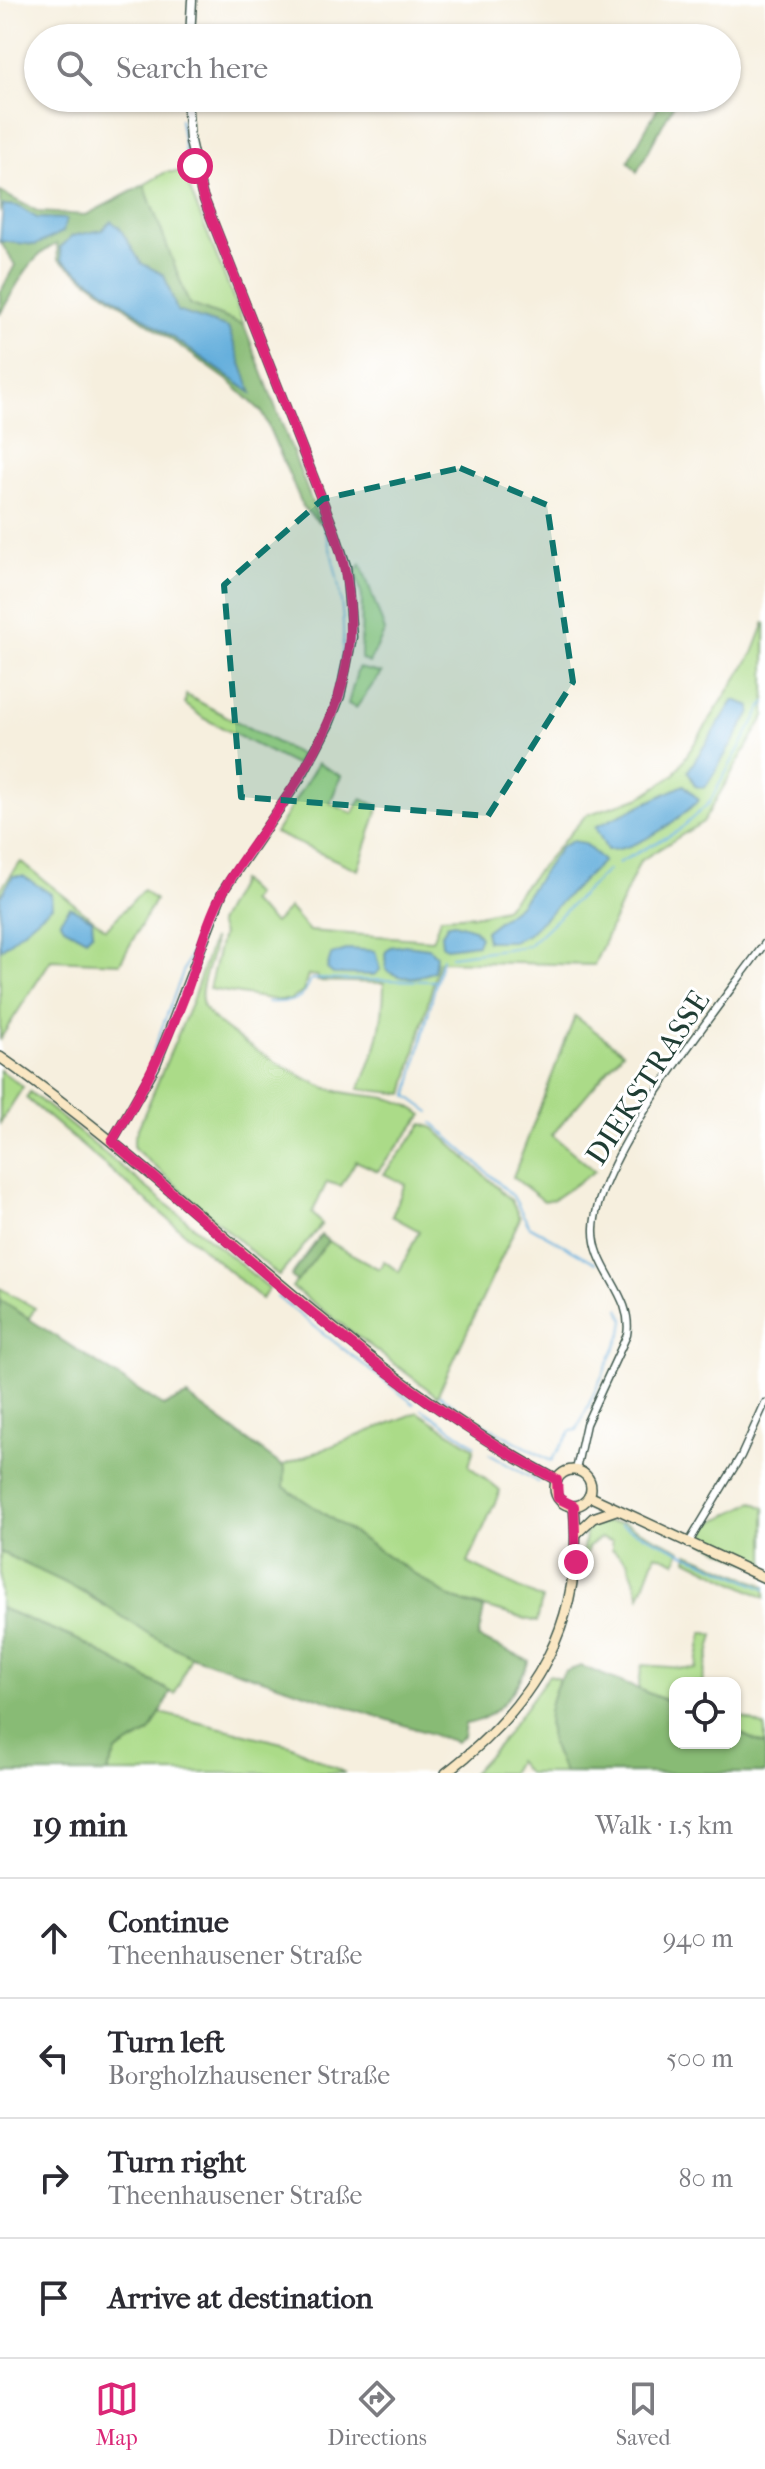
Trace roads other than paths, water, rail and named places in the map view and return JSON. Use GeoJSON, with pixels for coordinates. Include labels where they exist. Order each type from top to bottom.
{"type":"FeatureCollection","features":[{"type":"Feature","properties":{"kind":"main road"},"geometry":{"type":"LineString","coordinates":[[0,1057],[112,1141],[368,1356],[488,1440],[557,1480]]}},
{"type":"Feature","properties":{"kind":"main road"},"geometry":{"type":"LineString","coordinates":[[574,1506],[558,1498],[557,1480],[565,1472],[576,1470],[590,1480],[589,1496]]}},
{"type":"Feature","properties":{"kind":"main road"},"geometry":{"type":"LineString","coordinates":[[574,1506],[589,1496]]}},
{"type":"Feature","properties":{"kind":"main road"},"geometry":{"type":"LineString","coordinates":[[589,1496],[765,1578]]}},
{"type":"Feature","properties":{"kind":"main road"},"geometry":{"type":"LineString","coordinates":[[446,1773],[515,1708],[544,1670],[574,1576],[574,1506]]}},
{"type":"Feature","properties":{"kind":"main road"},"geometry":{"type":"LineString","coordinates":[[576,1534],[593,1518],[616,1510]]}},
{"type":"Feature","properties":{"kind":"street"},"geometry":{"type":"LineString","coordinates":[[191,24],[192,0]]}},
{"type":"Feature","properties":{"kind":"street"},"geometry":{"type":"LineString","coordinates":[[112,1141],[155,1067],[223,891],[301,777],[329,724],[340,696],[352,637],[346,566],[202,194],[190,141],[188,112]]}},
{"type":"Feature","properties":{"kind":"street","name":"DIEKSTRASSE"},"geometry":{"type":"LineString","coordinates":[[576,1470],[586,1424],[627,1335],[629,1320],[625,1304],[597,1252],[595,1239],[596,1213],[608,1173],[662,1088],[765,943]]}},
{"type":"Feature","properties":{"kind":"street"},"geometry":{"type":"LineString","coordinates":[[688,1544],[735,1467],[765,1403]]}},
{"type":"Feature","properties":{"kind":"water"},"geometry":{"type":"Polygon","coordinates":[[[3,205],[17,206],[37,218],[66,219],[63,232],[36,245],[0,241],[3,205]]]}},
{"type":"Feature","properties":{"kind":"water"},"geometry":{"type":"Polygon","coordinates":[[[111,221],[119,227],[141,263],[164,275],[177,311],[228,328],[252,393],[62,260],[60,248],[72,236],[102,230],[111,221]]]}},
{"type":"Feature","properties":{"kind":"water"},"geometry":{"type":"Polygon","coordinates":[[[734,700],[751,706],[751,712],[707,785],[703,788],[695,786],[688,771],[734,700]]]}},
{"type":"Feature","properties":{"kind":"water"},"geometry":{"type":"Polygon","coordinates":[[[684,785],[699,800],[690,808],[644,840],[607,850],[595,827],[684,785]]]}},
{"type":"Feature","properties":{"kind":"water"},"geometry":{"type":"Polygon","coordinates":[[[572,841],[584,843],[603,861],[527,935],[512,941],[487,941],[485,931],[519,905],[561,847],[572,841]]]}},
{"type":"Feature","properties":{"kind":"water"},"geometry":{"type":"Polygon","coordinates":[[[13,876],[23,876],[51,894],[52,906],[0,950],[0,897],[13,876]]]}},
{"type":"Feature","properties":{"kind":"water"},"geometry":{"type":"Polygon","coordinates":[[[70,907],[92,919],[93,932],[86,939],[64,927],[60,920],[70,907]]]}},
{"type":"Feature","properties":{"kind":"water"},"geometry":{"type":"Polygon","coordinates":[[[448,924],[474,929],[480,937],[477,944],[447,948],[442,945],[441,935],[448,924]]]}},
{"type":"Feature","properties":{"kind":"water"},"geometry":{"type":"Polygon","coordinates":[[[406,945],[428,948],[436,955],[434,971],[409,978],[386,970],[385,953],[390,947],[406,945]]]}},
{"type":"Feature","properties":{"kind":"water"},"geometry":{"type":"Polygon","coordinates":[[[349,949],[375,951],[380,970],[374,975],[333,974],[327,969],[331,955],[349,949]]]}},
{"type":"Feature","properties":{"kind":"waterway"},"geometry":{"type":"LineString","coordinates":[[180,119],[187,163]]}},
{"type":"Feature","properties":{"kind":"waterway"},"geometry":{"type":"LineString","coordinates":[[298,768],[330,705],[343,648],[339,589],[322,521]]}},
{"type":"Feature","properties":{"kind":"waterway"},"geometry":{"type":"LineString","coordinates":[[618,863],[678,831],[709,803],[765,702]]}},
{"type":"Feature","properties":{"kind":"waterway"},"geometry":{"type":"LineString","coordinates":[[451,956],[528,946],[608,870]]}},
{"type":"Feature","properties":{"kind":"waterway"},"geometry":{"type":"LineString","coordinates":[[151,1057],[201,924]]}},
{"type":"Feature","properties":{"kind":"waterway"},"geometry":{"type":"LineString","coordinates":[[430,1112],[408,1096],[442,958]]}},
{"type":"Feature","properties":{"kind":"waterway"},"geometry":{"type":"LineString","coordinates":[[267,1002],[295,1000],[304,993],[311,979],[435,981]]}},
{"type":"Feature","properties":{"kind":"waterway"},"geometry":{"type":"LineString","coordinates":[[433,1123],[513,1196],[529,1226],[596,1263]]}},
{"type":"Feature","properties":{"kind":"waterway"},"geometry":{"type":"LineString","coordinates":[[277,1297],[414,1404]]}},
{"type":"Feature","properties":{"kind":"waterway"},"geometry":{"type":"LineString","coordinates":[[440,1395],[469,1416],[551,1461],[571,1431],[577,1430],[622,1333],[624,1320],[620,1309]]}},
{"type":"Feature","properties":{"kind":"waterway"},"geometry":{"type":"LineString","coordinates":[[422,1409],[475,1445]]}},
{"type":"Feature","properties":{"kind":"waterway"},"geometry":{"type":"LineString","coordinates":[[489,1454],[538,1482]]}},
{"type":"Feature","properties":{"kind":"waterway"},"geometry":{"type":"LineString","coordinates":[[621,1525],[765,1589]]}}]}
